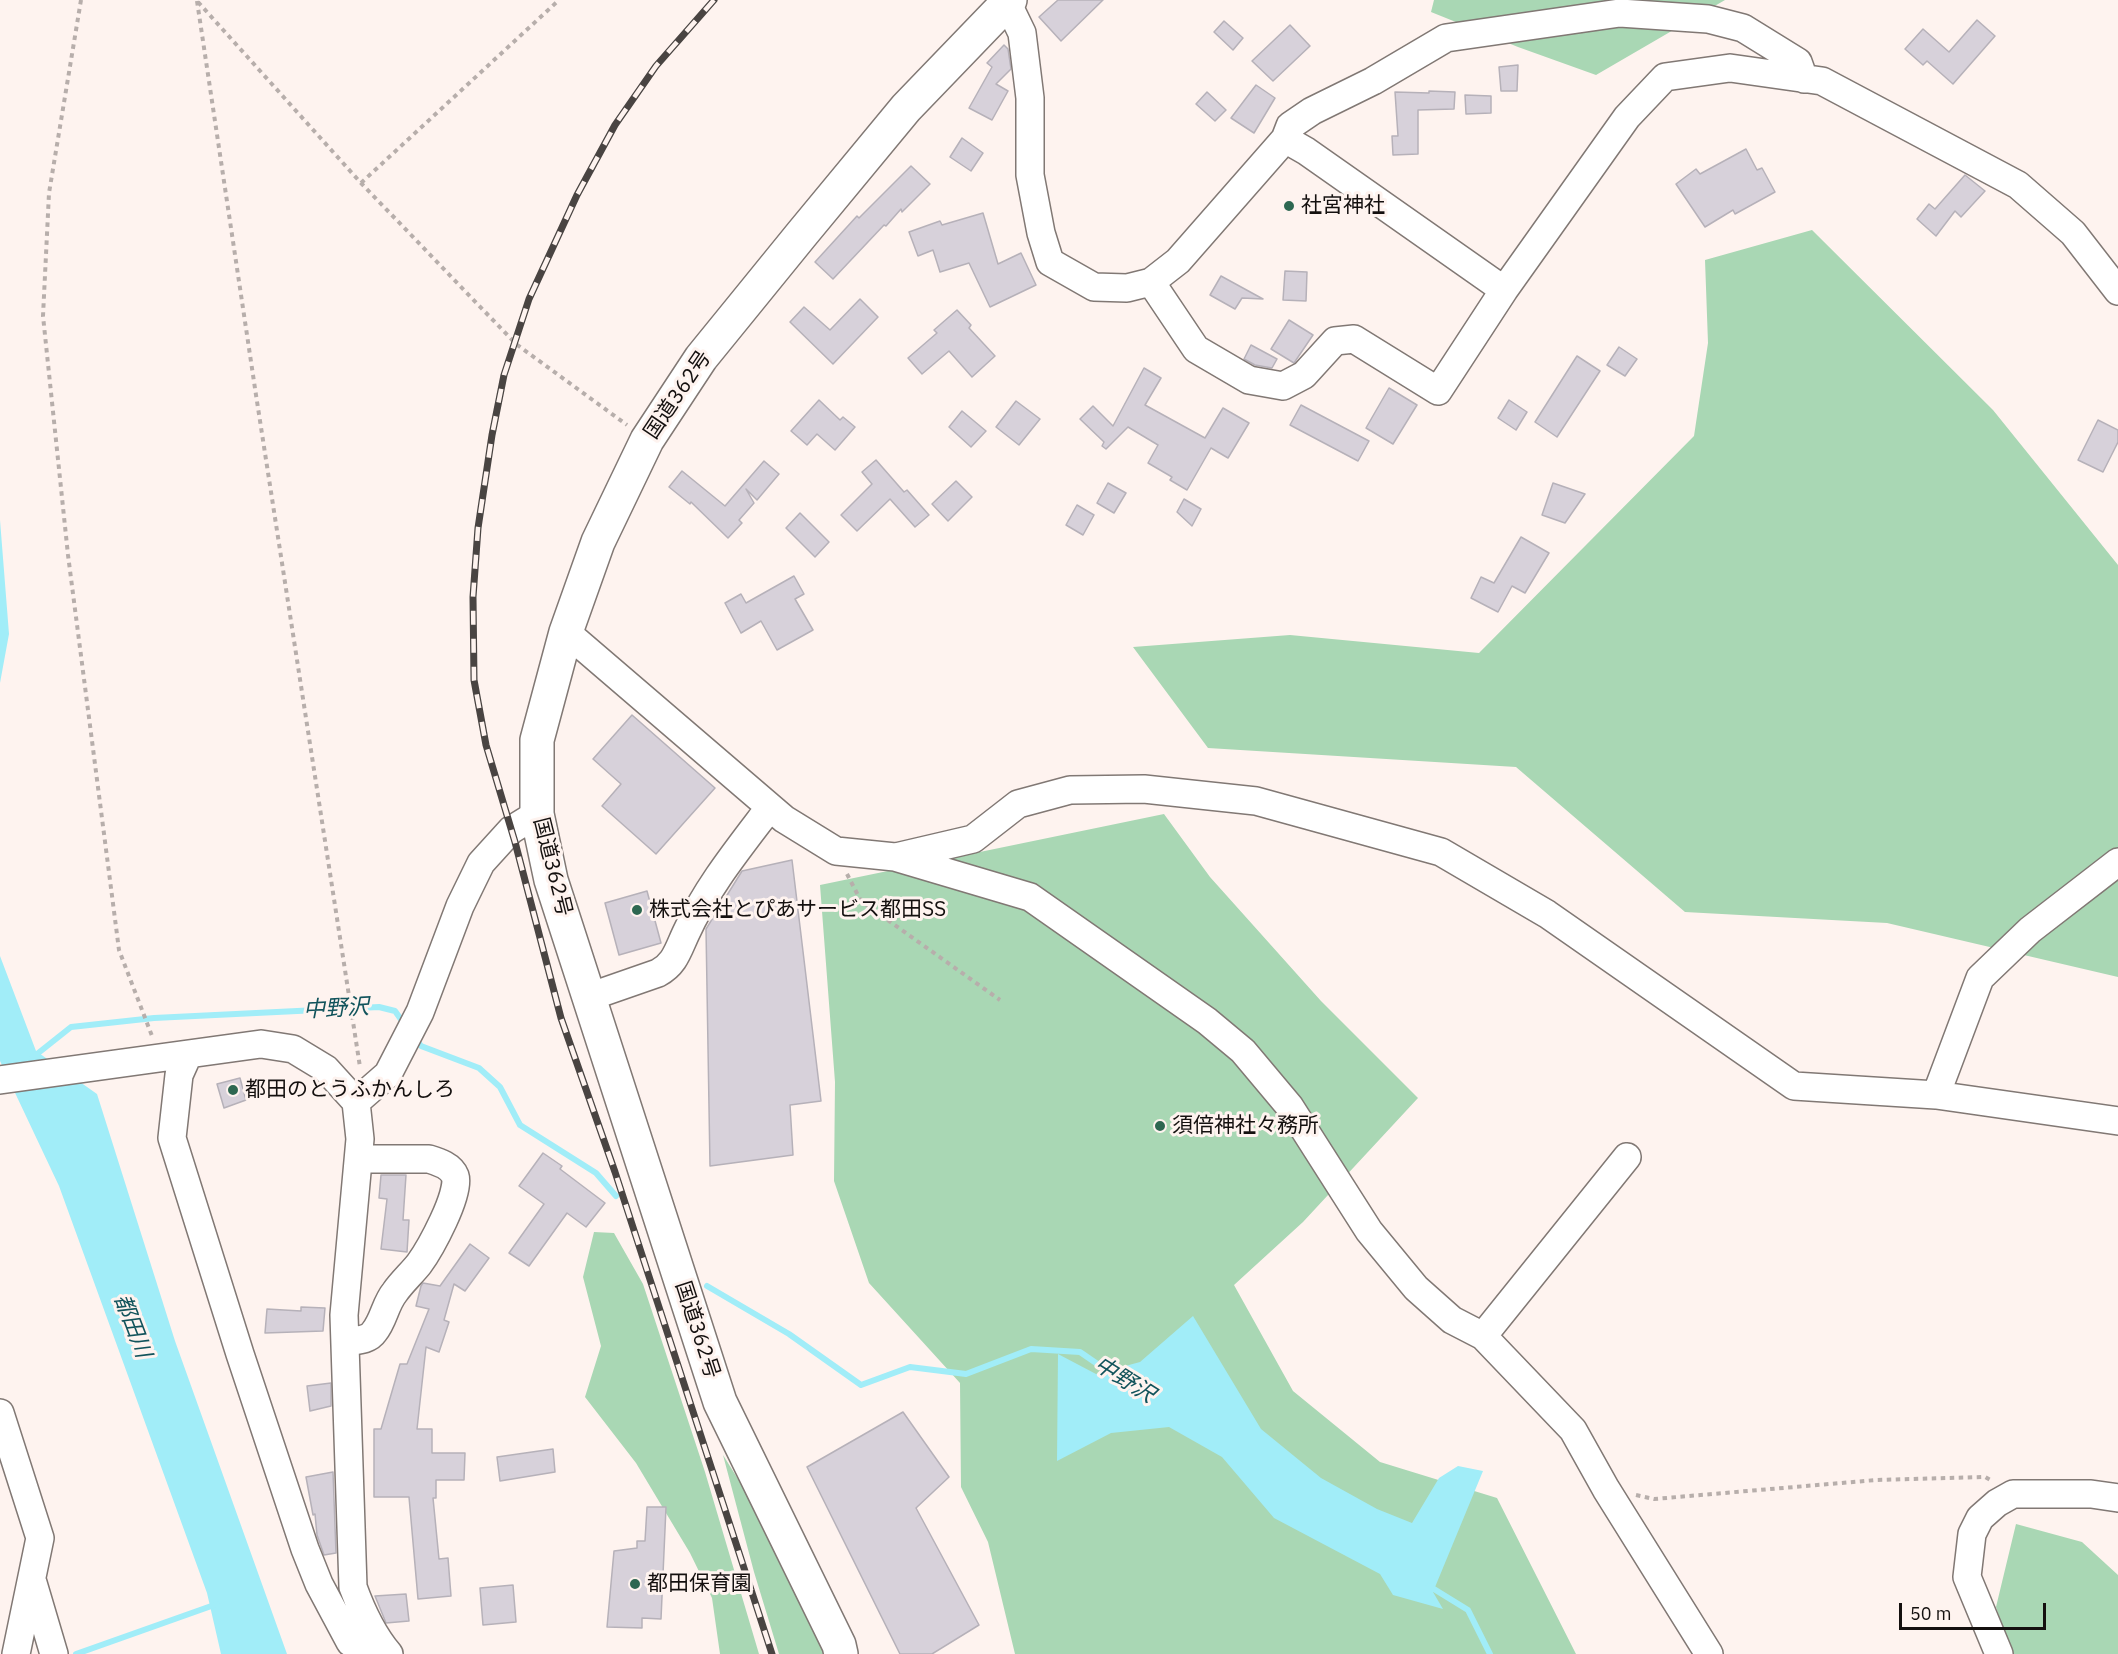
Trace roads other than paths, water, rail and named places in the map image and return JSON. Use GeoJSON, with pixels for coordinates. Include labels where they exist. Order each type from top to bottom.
{"type":"FeatureCollection","features":[{"type":"Feature","properties":{"kind":"highway","name":"国道362号"},"geometry":{"type":"LineString","coordinates":[[841,1654],[720,1402],[551,880],[537,814],[537,740],[566,632],[598,542],[647,440],[701,358],[808,226],[906,108],[1008,1]]}},
{"type":"Feature","properties":{"kind":"street"},"geometry":{"type":"LineString","coordinates":[[1008,1],[1022,33],[1030,98],[1030,175],[1041,233],[1050,262],[1094,287],[1127,288],[1151,282],[1178,261],[1285,139],[1290,126],[1311,111],[1372,81],[1446,38],[1620,13],[1708,19],[1743,28],[1798,62],[1804,79]]}},
{"type":"Feature","properties":{"kind":"street"},"geometry":{"type":"LineString","coordinates":[[1151,282],[1196,349],[1249,380],[1283,386],[1304,375],[1335,341],[1354,339],[1438,391],[1504,291],[1627,117],[1665,77],[1730,68],[1822,81],[2019,185],[2073,233],[2118,291]]}},
{"type":"Feature","properties":{"kind":"street"},"geometry":{"type":"LineString","coordinates":[[1285,139],[1504,291]]}},
{"type":"Feature","properties":{"kind":"street"},"geometry":{"type":"LineString","coordinates":[[566,632],[784,819],[836,851],[895,857],[1030,897],[1207,1021],[1243,1051],[1290,1107],[1369,1231],[1416,1288],[1452,1320],[1483,1336],[1573,1430],[1606,1489],[1709,1654]]}},
{"type":"Feature","properties":{"kind":"street"},"geometry":{"type":"LineString","coordinates":[[895,857],[973,839],[1018,804],[1070,790],[1144,789],[1256,801],[1442,852],[1546,914],[1794,1086],[1936,1095],[2118,1121]]}},
{"type":"Feature","properties":{"kind":"street"},"geometry":{"type":"LineString","coordinates":[[589,997],[658,974],[668,968],[676,957],[699,905],[770,807]]}},
{"type":"Feature","properties":{"kind":"street"},"geometry":{"type":"LineString","coordinates":[[349,1094],[388,1074],[420,1012],[460,906],[481,863],[511,830],[537,814]]}},
{"type":"Feature","properties":{"kind":"street"},"geometry":{"type":"LineString","coordinates":[[1936,1095],[1980,978],[2030,930],[2118,861]]}},
{"type":"Feature","properties":{"kind":"street"},"geometry":{"type":"LineString","coordinates":[[0,1080],[261,1044],[293,1050],[326,1069],[349,1094],[360,1139],[344,1315],[353,1587],[362,1614],[384,1648]]}},
{"type":"Feature","properties":{"kind":"street"},"geometry":{"type":"LineString","coordinates":[[188,1055],[179,1075],[172,1138],[240,1354],[305,1549],[319,1584],[351,1648],[384,1648]]}},
{"type":"Feature","properties":{"kind":"street"},"geometry":{"type":"LineString","coordinates":[[1483,1336],[1627,1157]]}},
{"type":"Feature","properties":{"kind":"street"},"geometry":{"type":"LineString","coordinates":[[345,1342],[364,1340],[374,1333],[386,1305],[423,1257],[441,1226],[456,1184],[455,1176],[448,1167],[429,1159],[359,1160]]}},
{"type":"Feature","properties":{"kind":"street"},"geometry":{"type":"LineString","coordinates":[[0,1413],[40,1538],[16,1654]]}},
{"type":"Feature","properties":{"kind":"street"},"geometry":{"type":"LineString","coordinates":[[1999,1654],[1967,1577],[1972,1534],[1980,1518],[1996,1503],[2013,1494],[2091,1494],[2118,1498]]}},
{"type":"Feature","properties":{"kind":"street"},"geometry":{"type":"LineString","coordinates":[[32,1578],[49,1653]]}},
{"type":"Feature","properties":{"kind":"water"},"geometry":{"type":"Polygon","coordinates":[[[0,520],[9,634],[0,683],[0,520]]]}},
{"type":"Feature","properties":{"kind":"water","name":"都田川"},"geometry":{"type":"Polygon","coordinates":[[[0,956],[36,1051],[97,1094],[175,1341],[287,1654],[221,1654],[207,1593],[59,1186],[0,1061],[0,956]]]}},
{"type":"Feature","properties":{"kind":"water"},"geometry":{"type":"Polygon","coordinates":[[[1193,1316],[1261,1429],[1321,1478],[1377,1509],[1412,1523],[1439,1478],[1458,1466],[1483,1471],[1433,1592],[1443,1609],[1393,1595],[1380,1574],[1274,1518],[1222,1457],[1169,1427],[1111,1433],[1057,1461],[1058,1354],[1096,1374],[1140,1362],[1193,1316]]]}},
{"type":"Feature","properties":{"kind":"waterway","name":"中野沢"},"geometry":{"type":"LineString","coordinates":[[32,1058],[71,1027],[154,1018],[379,1007],[395,1011],[405,1025]]}},
{"type":"Feature","properties":{"kind":"waterway","name":"中野沢"},"geometry":{"type":"LineString","coordinates":[[415,1038],[421,1046],[479,1068],[500,1087],[520,1125],[596,1173],[616,1196]]}},
{"type":"Feature","properties":{"kind":"waterway","name":"中野沢"},"geometry":{"type":"LineString","coordinates":[[707,1286],[789,1334],[861,1385],[910,1367],[966,1374],[1031,1349],[1080,1352],[1112,1374]]}},
{"type":"Feature","properties":{"kind":"waterway","name":"中野沢"},"geometry":{"type":"LineString","coordinates":[[1429,1586],[1468,1610],[1490,1654]]}},
{"type":"Feature","properties":{"kind":"waterway"},"geometry":{"type":"LineString","coordinates":[[76,1654],[217,1604]]}},
{"type":"Feature","properties":{"kind":"railway"},"geometry":{"type":"LineString","coordinates":[[714,0],[656,66],[615,125],[577,195],[529,299],[504,375],[478,528],[473,597],[474,680],[486,745],[515,842],[561,1018],[615,1172],[772,1654]]}},
{"type":"Feature","properties":{"kind":"place","name":"社宮神社"},"geometry":{"type":"Point","coordinates":[1289,206]}},
{"type":"Feature","properties":{"kind":"place","name":"株式会社とぴあサービス都田SS"},"geometry":{"type":"Point","coordinates":[637,910]}},
{"type":"Feature","properties":{"kind":"place","name":"都田のとうふかんしろ"},"geometry":{"type":"Point","coordinates":[233,1090]}},
{"type":"Feature","properties":{"kind":"place","name":"須倍神社々務所"},"geometry":{"type":"Point","coordinates":[1160,1126]}},
{"type":"Feature","properties":{"kind":"place","name":"都田保育園"},"geometry":{"type":"Point","coordinates":[635,1584]}}]}
